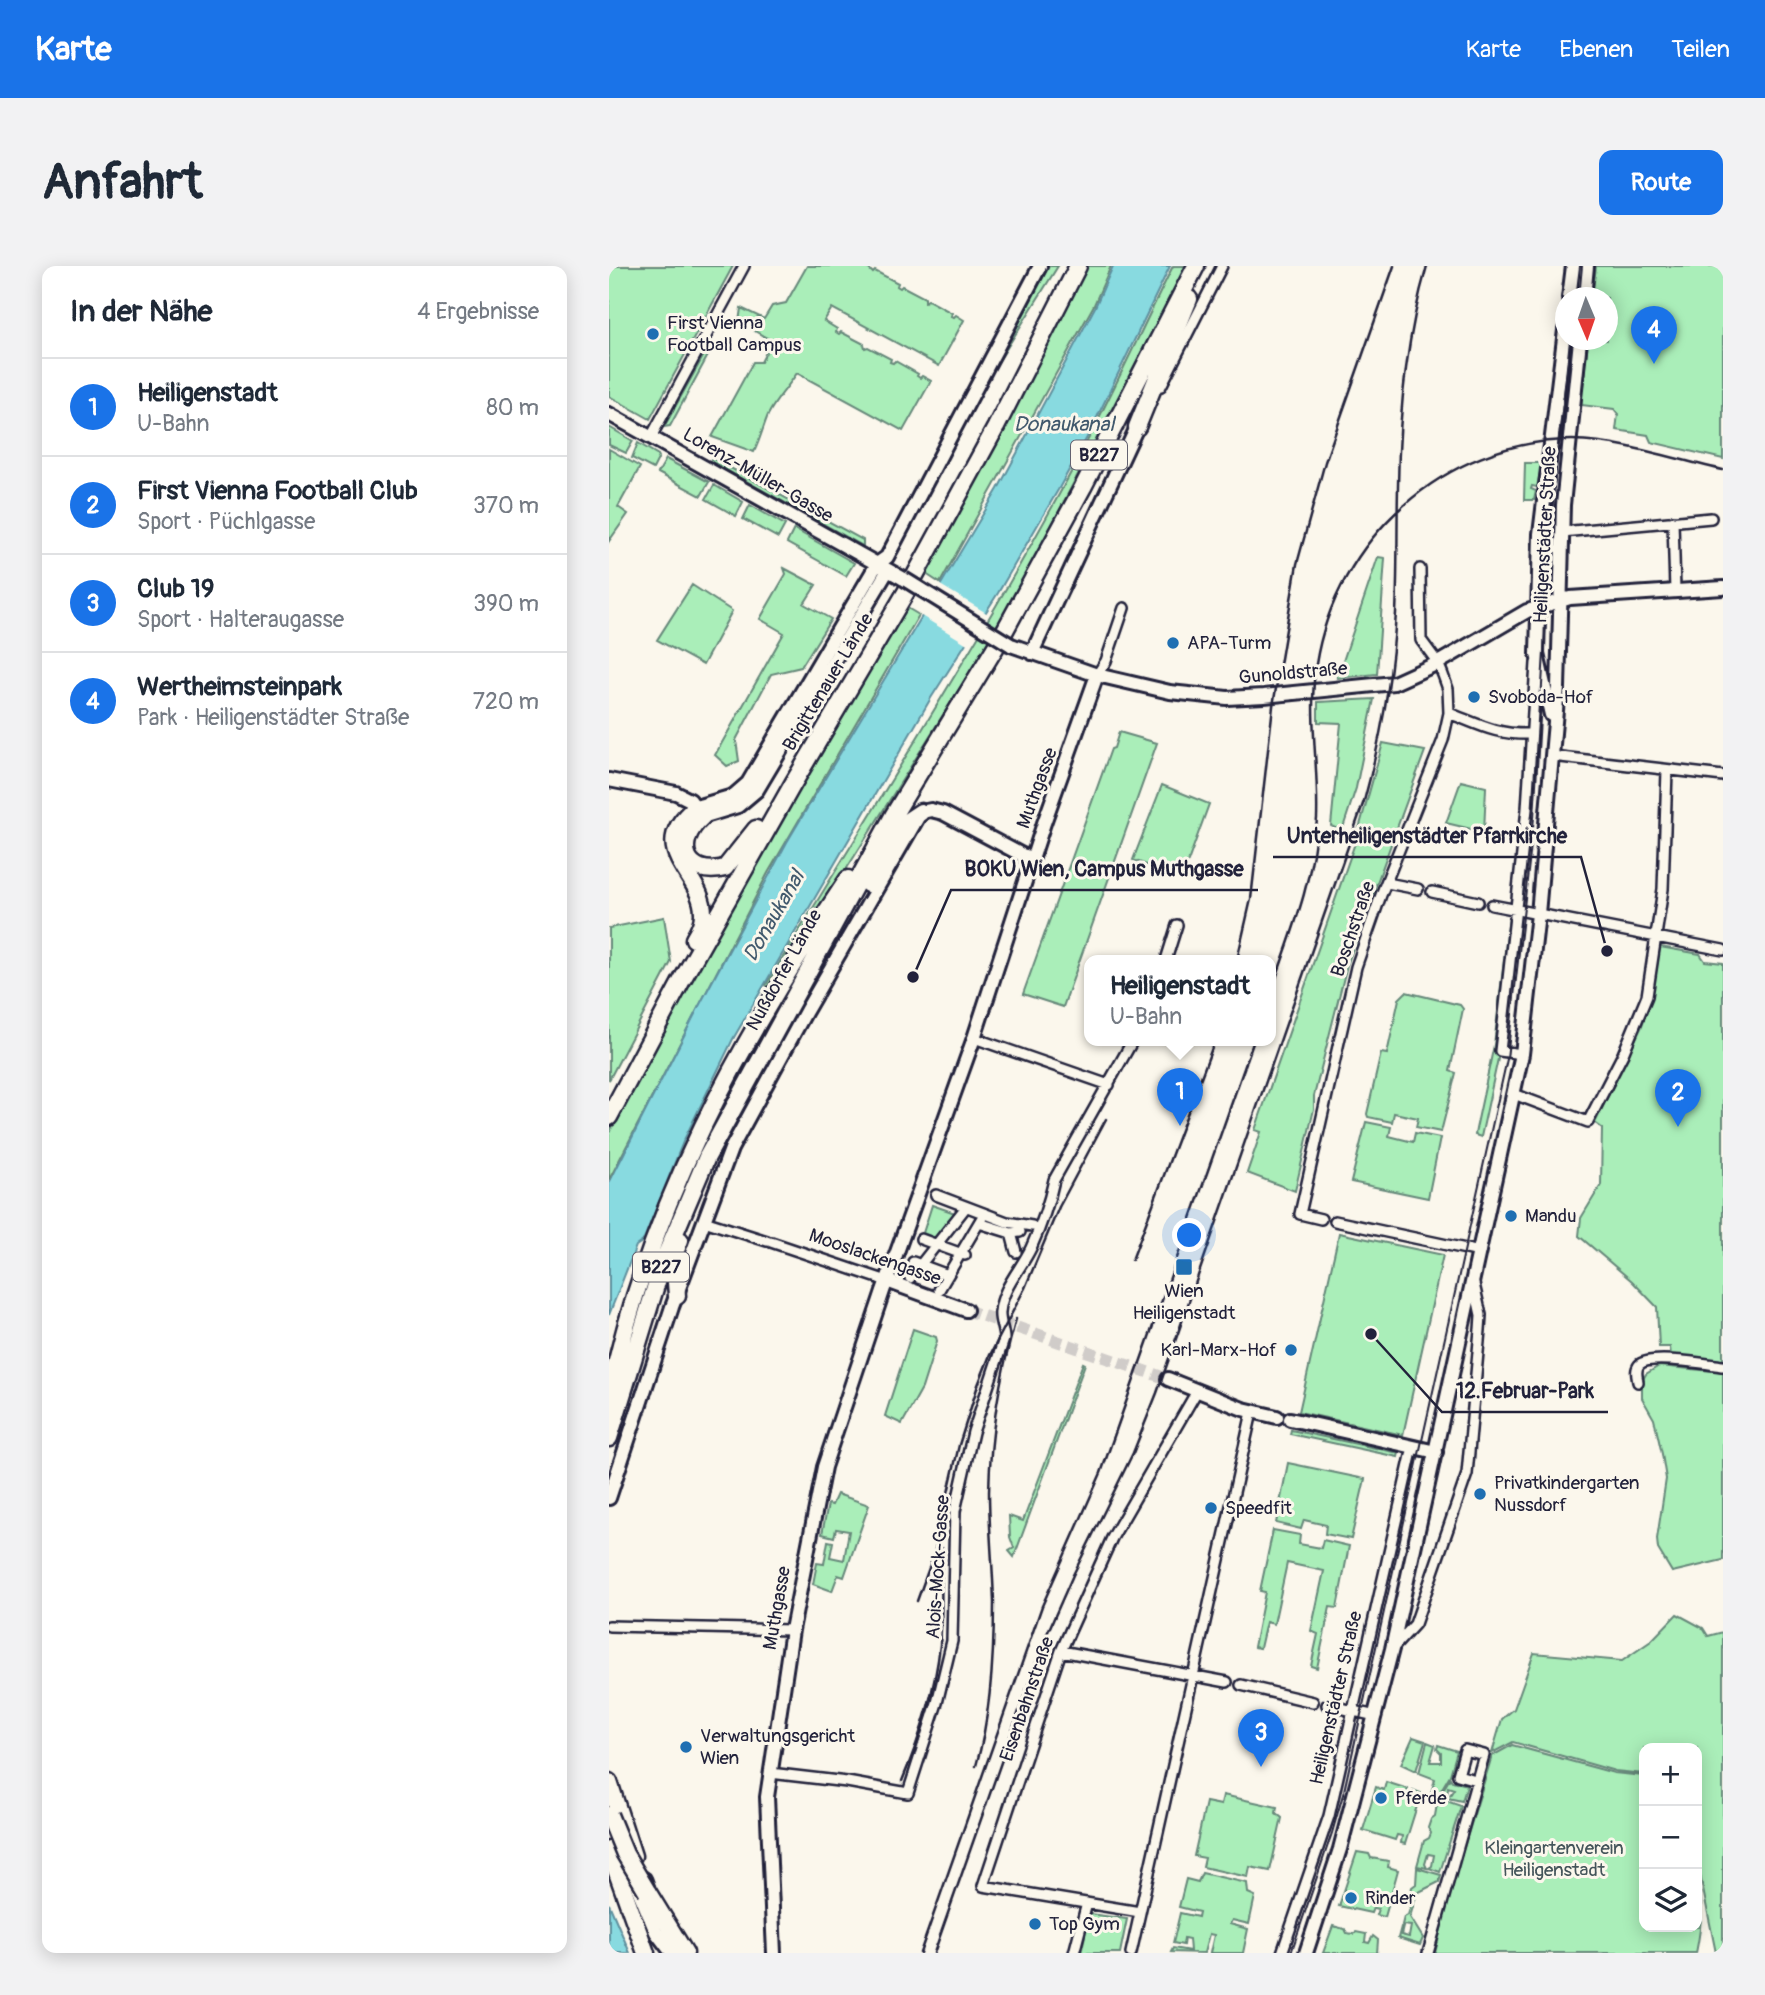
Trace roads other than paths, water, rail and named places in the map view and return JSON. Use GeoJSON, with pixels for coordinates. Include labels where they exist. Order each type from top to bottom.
{"type":"FeatureCollection","features":[{"type":"Feature","properties":{"kind":"highway","name":"Brigittenauer Lände"},"geometry":{"type":"LineString","coordinates":[[609,1117],[681,980],[913,580],[996,427],[1078,266]]}},
{"type":"Feature","properties":{"kind":"highway","name":"B227"},"geometry":{"type":"LineString","coordinates":[[1009,645],[1083,487],[1196,266]]}},
{"type":"Feature","properties":{"kind":"highway"},"geometry":{"type":"LineString","coordinates":[[1137,427],[1203,266]]}},
{"type":"Feature","properties":{"kind":"highway","name":"Nußdorfer Lände"},"geometry":{"type":"LineString","coordinates":[[609,1438],[660,1269],[687,1201],[730,1112],[893,816],[1009,645]]}},
{"type":"Feature","properties":{"kind":"highway"},"geometry":{"type":"LineString","coordinates":[[699,812],[687,835],[688,857],[703,869],[715,871],[725,868],[750,839],[782,789],[794,782]]}},
{"type":"Feature","properties":{"kind":"highway"},"geometry":{"type":"LineString","coordinates":[[681,980],[685,958],[701,926],[703,913],[702,900],[680,863],[675,846],[679,826],[685,816],[699,812]]}},
{"type":"Feature","properties":{"kind":"highway"},"geometry":{"type":"LineString","coordinates":[[794,998],[819,964],[909,820],[921,812]]}},
{"type":"Feature","properties":{"kind":"highway"},"geometry":{"type":"LineString","coordinates":[[609,1397],[621,1340],[652,1244],[696,1138],[733,1063],[802,948],[893,816]]}},
{"type":"Feature","properties":{"kind":"highway"},"geometry":{"type":"LineString","coordinates":[[677,1296],[674,1255],[730,1112]]}},
{"type":"Feature","properties":{"kind":"highway"},"geometry":{"type":"LineString","coordinates":[[609,1782],[647,1891]]}},
{"type":"Feature","properties":{"kind":"highway"},"geometry":{"type":"LineString","coordinates":[[609,1812],[625,1854],[685,1953]]}},
{"type":"Feature","properties":{"kind":"highway"},"geometry":{"type":"LineString","coordinates":[[609,1850],[646,1953]]}},
{"type":"Feature","properties":{"kind":"main road","name":"Brigittenauer Lände"},"geometry":{"type":"LineString","coordinates":[[699,812],[733,796],[748,783],[884,564],[1040,266]]}},
{"type":"Feature","properties":{"kind":"main road"},"geometry":{"type":"LineString","coordinates":[[1570,287],[1573,266]]}},
{"type":"Feature","properties":{"kind":"main road"},"geometry":{"type":"LineString","coordinates":[[1585,287],[1587,266]]}},
{"type":"Feature","properties":{"kind":"main road","name":"Heiligenstädter Straße"},"geometry":{"type":"LineString","coordinates":[[1553,733],[1537,654],[1538,607],[1540,534],[1563,350]]}},
{"type":"Feature","properties":{"kind":"main road","name":"Heiligenstädter Straße"},"geometry":{"type":"LineString","coordinates":[[1306,1953],[1341,1849],[1376,1716],[1522,1055],[1538,914],[1558,688],[1562,532],[1579,350]]}},
{"type":"Feature","properties":{"kind":"main road","name":"Lorenz-Müller-Gasse"},"geometry":{"type":"LineString","coordinates":[[609,414],[884,564],[904,579]]}},
{"type":"Feature","properties":{"kind":"main road"},"geometry":{"type":"LineString","coordinates":[[1033,653],[1137,427]]}},
{"type":"Feature","properties":{"kind":"main road","name":"Gunoldstraße"},"geometry":{"type":"LineString","coordinates":[[904,579],[1009,645],[1097,675],[1170,692],[1227,698],[1394,683],[1438,663],[1514,618],[1538,607],[1570,598],[1723,588]]}},
{"type":"Feature","properties":{"kind":"main road","name":"Muthgasse"},"geometry":{"type":"LineString","coordinates":[[774,1953],[767,1797],[792,1630],[824,1467],[1097,675]]}},
{"type":"Feature","properties":{"kind":"main road"},"geometry":{"type":"LineString","coordinates":[[609,780],[676,793],[690,800],[699,812]]}},
{"type":"Feature","properties":{"kind":"main road"},"geometry":{"type":"LineString","coordinates":[[921,812],[930,810],[943,813],[1022,855],[1033,858]]}},
{"type":"Feature","properties":{"kind":"main road","name":"Nußdorfer Lände"},"geometry":{"type":"LineString","coordinates":[[609,1498],[677,1296],[731,1149],[921,812]]}},
{"type":"Feature","properties":{"kind":"main road","name":"Mooslackengasse"},"geometry":{"type":"LineString","coordinates":[[887,1281],[966,1310]]}},
{"type":"Feature","properties":{"kind":"main road"},"geometry":{"type":"LineString","coordinates":[[1168,1379],[1252,1412],[1436,1452]]}},
{"type":"Feature","properties":{"kind":"main road"},"geometry":{"type":"LineString","coordinates":[[609,1812],[656,1932],[672,1953]]}},
{"type":"Feature","properties":{"kind":"street"},"geometry":{"type":"LineString","coordinates":[[651,437],[744,266]]}},
{"type":"Feature","properties":{"kind":"street"},"geometry":{"type":"LineString","coordinates":[[1137,427],[1173,364],[1222,266]]}},
{"type":"Feature","properties":{"kind":"street"},"geometry":{"type":"LineString","coordinates":[[1562,532],[1711,518]]}},
{"type":"Feature","properties":{"kind":"street"},"geometry":{"type":"LineString","coordinates":[[1673,522],[1675,591]]}},
{"type":"Feature","properties":{"kind":"street","name":"Boschstraße"},"geometry":{"type":"LineString","coordinates":[[1321,1219],[1300,1214],[1356,967],[1381,895],[1443,740],[1449,713],[1448,689],[1438,663],[1421,640],[1420,569]]}},
{"type":"Feature","properties":{"kind":"street","name":"Muthgasse"},"geometry":{"type":"LineString","coordinates":[[1097,675],[1106,661],[1124,608]]}},
{"type":"Feature","properties":{"kind":"street","name":"Heiligenstädter Straße"},"geometry":{"type":"LineString","coordinates":[[1522,1055],[1500,1051],[1517,910],[1537,654]]}},
{"type":"Feature","properties":{"kind":"street"},"geometry":{"type":"LineString","coordinates":[[1449,713],[1493,731],[1531,734]]}},
{"type":"Feature","properties":{"kind":"street"},"geometry":{"type":"LineString","coordinates":[[1552,756],[1723,776]]}},
{"type":"Feature","properties":{"kind":"street"},"geometry":{"type":"LineString","coordinates":[[1514,1094],[1588,1122],[1623,1054],[1647,996],[1657,937],[1663,889],[1667,771]]}},
{"type":"Feature","properties":{"kind":"street"},"geometry":{"type":"LineString","coordinates":[[1387,883],[1418,889]]}},
{"type":"Feature","properties":{"kind":"street"},"geometry":{"type":"LineString","coordinates":[[1432,892],[1478,902]]}},
{"type":"Feature","properties":{"kind":"street"},"geometry":{"type":"LineString","coordinates":[[1492,905],[1723,950]]}},
{"type":"Feature","properties":{"kind":"street"},"geometry":{"type":"LineString","coordinates":[[1168,955],[1177,925]]}},
{"type":"Feature","properties":{"kind":"street"},"geometry":{"type":"LineString","coordinates":[[974,1038],[1109,1085]]}},
{"type":"Feature","properties":{"kind":"street","name":"Alois-Mock-Gasse"},"geometry":{"type":"LineString","coordinates":[[770,1773],[847,1782],[908,1793],[937,1703],[952,1641],[955,1511],[973,1432],[1004,1339],[1004,1328],[999,1316],[1001,1304],[1016,1270],[1030,1250],[1054,1180],[1130,1046]]}},
{"type":"Feature","properties":{"kind":"street"},"geometry":{"type":"LineString","coordinates":[[936,1195],[1025,1228]]}},
{"type":"Feature","properties":{"kind":"street"},"geometry":{"type":"LineString","coordinates":[[910,1278],[916,1263],[936,1244],[966,1207]]}},
{"type":"Feature","properties":{"kind":"street"},"geometry":{"type":"LineString","coordinates":[[939,1290],[963,1254],[984,1214]]}},
{"type":"Feature","properties":{"kind":"street","name":"Mooslackengasse"},"geometry":{"type":"LineString","coordinates":[[704,1221],[887,1281]]}},
{"type":"Feature","properties":{"kind":"street"},"geometry":{"type":"LineString","coordinates":[[1335,1221],[1480,1252]]}},
{"type":"Feature","properties":{"kind":"street"},"geometry":{"type":"LineString","coordinates":[[979,1223],[1025,1228]]}},
{"type":"Feature","properties":{"kind":"street"},"geometry":{"type":"LineString","coordinates":[[1016,1252],[1025,1228]]}},
{"type":"Feature","properties":{"kind":"street"},"geometry":{"type":"LineString","coordinates":[[921,1239],[963,1254]]}},
{"type":"Feature","properties":{"kind":"street"},"geometry":{"type":"LineString","coordinates":[[916,1263],[948,1275]]}},
{"type":"Feature","properties":{"kind":"street","name":"Heiligenstädter Straße"},"geometry":{"type":"LineString","coordinates":[[1392,1648],[1415,1624],[1467,1474],[1481,1315],[1474,1281]]}},
{"type":"Feature","properties":{"kind":"street"},"geometry":{"type":"LineString","coordinates":[[1638,1382],[1637,1370],[1640,1364],[1651,1359],[1723,1366]]}},
{"type":"Feature","properties":{"kind":"street","name":"Eisenbahnstraße"},"geometry":{"type":"LineString","coordinates":[[1140,1912],[983,1886],[1061,1651],[1112,1538],[1197,1391]]}},
{"type":"Feature","properties":{"kind":"street"},"geometry":{"type":"LineString","coordinates":[[1131,1953],[1252,1412]]}},
{"type":"Feature","properties":{"kind":"street","name":"Heiligenstädter Straße"},"geometry":{"type":"LineString","coordinates":[[1282,1953],[1329,1816],[1412,1447]]}},
{"type":"Feature","properties":{"kind":"street"},"geometry":{"type":"LineString","coordinates":[[609,1626],[792,1630]]}},
{"type":"Feature","properties":{"kind":"street"},"geometry":{"type":"LineString","coordinates":[[1061,1651],[1227,1682]]}},
{"type":"Feature","properties":{"kind":"street"},"geometry":{"type":"LineString","coordinates":[[1241,1685],[1313,1702]]}},
{"type":"Feature","properties":{"kind":"street"},"geometry":{"type":"LineString","coordinates":[[1327,1705],[1376,1716]]}},
{"type":"Feature","properties":{"kind":"street"},"geometry":{"type":"LineString","coordinates":[[1428,1953],[1476,1780]]}},
{"type":"Feature","properties":{"kind":"street"},"geometry":{"type":"LineString","coordinates":[[1074,1953],[1087,1903]]}},
{"type":"Feature","properties":{"kind":"water","name":"Donaukanal"},"geometry":{"type":"Polygon","coordinates":[[[1113,266],[1170,266],[1090,432],[1058,490],[998,593],[931,698],[733,1039],[683,1142],[643,1241],[636,1246],[609,1315],[609,1183],[787,842],[998,489],[1095,307],[1113,266]]]}},
{"type":"Feature","properties":{"kind":"water"},"geometry":{"type":"Polygon","coordinates":[[[609,1904],[630,1953],[609,1953],[609,1904]]]}},
{"type":"Feature","properties":{"kind":"tunnel"},"geometry":{"type":"LineString","coordinates":[[966,1310],[1168,1379]]}},
{"type":"Feature","properties":{"kind":"tram line"},"geometry":{"type":"LineString","coordinates":[[1580,287],[1582,266]]}},
{"type":"Feature","properties":{"kind":"tram line"},"geometry":{"type":"LineString","coordinates":[[1291,1953],[1344,1791],[1507,1059],[1534,818],[1554,485],[1569,350]]}},
{"type":"Feature","properties":{"kind":"railway"},"geometry":{"type":"LineString","coordinates":[[1238,955],[1251,899],[1273,706],[1297,564],[1325,462],[1394,266]]}},
{"type":"Feature","properties":{"kind":"railway"},"geometry":{"type":"LineString","coordinates":[[934,1953],[1043,1643],[1133,1453],[1157,1393],[1364,801],[1381,731],[1392,661],[1396,613],[1402,403],[1414,320],[1427,266]]}},
{"type":"Feature","properties":{"kind":"railway"},"geometry":{"type":"LineString","coordinates":[[1276,978],[1294,928],[1315,841],[1317,799],[1313,702],[1316,664],[1327,619],[1346,577],[1372,539],[1403,506],[1440,478],[1481,458],[1525,445],[1572,440],[1591,441],[1648,451],[1723,470]]}},
{"type":"Feature","properties":{"kind":"railway"},"geometry":{"type":"LineString","coordinates":[[1132,1260],[1213,1046]]}},
{"type":"Feature","properties":{"kind":"railway"},"geometry":{"type":"LineString","coordinates":[[920,1953],[1042,1606],[1101,1473],[1252,1046]]}},
{"type":"Feature","properties":{"kind":"railway"},"geometry":{"type":"LineString","coordinates":[[917,1601],[934,1554],[959,1445],[978,1385],[990,1355],[1025,1288],[1059,1207],[1106,1119]]}},
{"type":"Feature","properties":{"kind":"railway"},"geometry":{"type":"LineString","coordinates":[[976,1766],[991,1686],[993,1644],[989,1492],[991,1448],[1005,1362],[1016,1319]]}},
{"type":"Feature","properties":{"kind":"railway"},"geometry":{"type":"LineString","coordinates":[[902,1781],[926,1714],[938,1663],[942,1548]]}},
{"type":"Feature","properties":{"kind":"place","name":"First Vienna Football Campus"},"geometry":{"type":"Point","coordinates":[653,334]}},
{"type":"Feature","properties":{"kind":"place","name":"Wertheimsteinpark"},"geometry":{"type":"Point","coordinates":[1654,364]}},
{"type":"Feature","properties":{"kind":"place","name":"APA-Turm"},"geometry":{"type":"Point","coordinates":[1173,643]}},
{"type":"Feature","properties":{"kind":"place","name":"Svoboda-Hof"},"geometry":{"type":"Point","coordinates":[1474,697]}},
{"type":"Feature","properties":{"kind":"place","name":"Unterheiligenstädter Pfarrkirche"},"geometry":{"type":"Point","coordinates":[1607,951]}},
{"type":"Feature","properties":{"kind":"place","name":"BOKU Wien, Campus Muthgasse"},"geometry":{"type":"Point","coordinates":[913,977]}},
{"type":"Feature","properties":{"kind":"place","name":"Heiligenstadt"},"geometry":{"type":"Point","coordinates":[1180,1126]}},
{"type":"Feature","properties":{"kind":"place","name":"First Vienna Football Club"},"geometry":{"type":"Point","coordinates":[1678,1127]}},
{"type":"Feature","properties":{"kind":"place","name":"Mandu"},"geometry":{"type":"Point","coordinates":[1511,1216]}},
{"type":"Feature","properties":{"kind":"place","name":"Wien Heiligenstadt"},"geometry":{"type":"Point","coordinates":[1184,1267]}},
{"type":"Feature","properties":{"kind":"place","name":"12.Februar-Park"},"geometry":{"type":"Point","coordinates":[1371,1334]}},
{"type":"Feature","properties":{"kind":"place","name":"Karl-Marx-Hof"},"geometry":{"type":"Point","coordinates":[1291,1350]}},
{"type":"Feature","properties":{"kind":"place","name":"Privatkindergarten Nussdorf"},"geometry":{"type":"Point","coordinates":[1480,1494]}},
{"type":"Feature","properties":{"kind":"place","name":"Speedfit"},"geometry":{"type":"Point","coordinates":[1211,1508]}},
{"type":"Feature","properties":{"kind":"place","name":"Verwaltungsgericht Wien"},"geometry":{"type":"Point","coordinates":[686,1747]}},
{"type":"Feature","properties":{"kind":"place","name":"Club 19"},"geometry":{"type":"Point","coordinates":[1261,1767]}},
{"type":"Feature","properties":{"kind":"place","name":"Pferde"},"geometry":{"type":"Point","coordinates":[1381,1798]}},
{"type":"Feature","properties":{"kind":"place","name":"Rinder"},"geometry":{"type":"Point","coordinates":[1351,1898]}},
{"type":"Feature","properties":{"kind":"place","name":"Top Gym"},"geometry":{"type":"Point","coordinates":[1035,1924]}},
{"type":"Feature","properties":{"kind":"park label","name":"Kleingartenverein Heiligenstadt"},"geometry":{"type":"Point","coordinates":[1554,1859]}}]}
